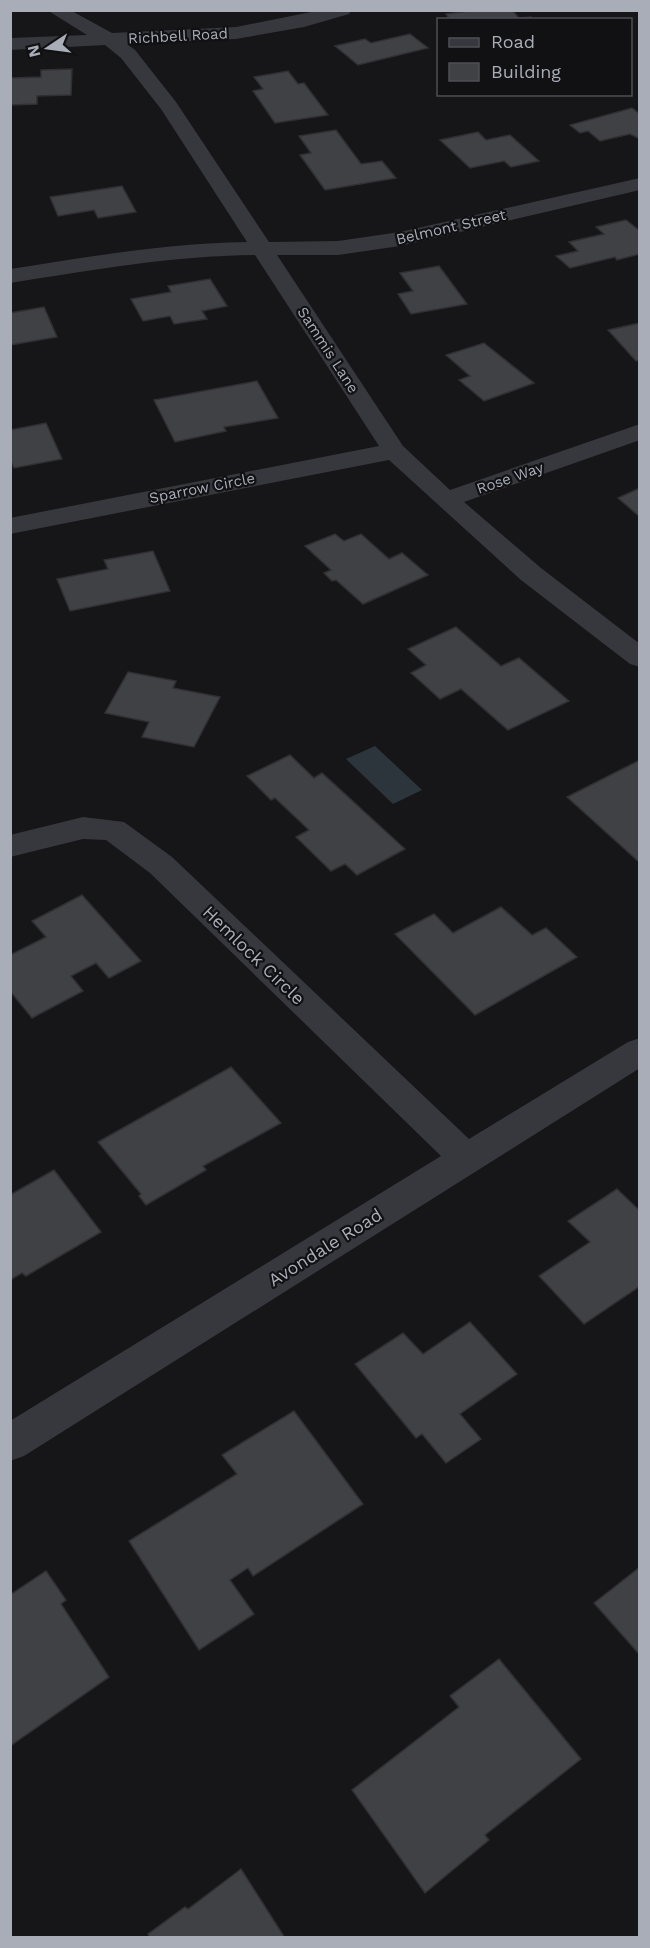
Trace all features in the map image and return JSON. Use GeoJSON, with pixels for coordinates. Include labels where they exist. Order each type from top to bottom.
{"type":"FeatureCollection","features":[{"type":"Feature","properties":{"kind":"street","name":"Sammis Lane"},"geometry":{"type":"LineString","coordinates":[[56,10],[110,40],[128,54],[169,106],[260,249],[394,450],[446,500],[531,574],[639,658]]}},
{"type":"Feature","properties":{"kind":"street","name":"Richbell Road"},"geometry":{"type":"LineString","coordinates":[[10,44],[236,33],[304,21],[343,10]]}},
{"type":"Feature","properties":{"kind":"street","name":"Belmont Street"},"geometry":{"type":"LineString","coordinates":[[260,249],[338,248],[400,239],[639,183]]}},
{"type":"Feature","properties":{"kind":"street"},"geometry":{"type":"LineString","coordinates":[[10,276],[200,249],[260,249]]}},
{"type":"Feature","properties":{"kind":"street","name":"Rose Way"},"geometry":{"type":"LineString","coordinates":[[446,500],[575,456],[639,431]]}},
{"type":"Feature","properties":{"kind":"street","name":"Sparrow Circle"},"geometry":{"type":"LineString","coordinates":[[10,526],[394,450]]}},
{"type":"Feature","properties":{"kind":"street","name":"Hemlock Circle"},"geometry":{"type":"LineString","coordinates":[[10,846],[83,828],[112,830],[161,866],[466,1158]]}},
{"type":"Feature","properties":{"kind":"street","name":"Avondale Road"},"geometry":{"type":"LineString","coordinates":[[10,1443],[639,1051]]}},
{"type":"Feature","properties":{"kind":"shaded area"},"geometry":{"type":"Polygon","coordinates":[[[375,746],[422,790],[393,804],[346,759],[375,746]]]}},
{"type":"Feature","properties":{"kind":"building"},"geometry":{"type":"Polygon","coordinates":[[[475,10],[512,10],[519,18],[449,18],[446,14],[475,10]]]}},
{"type":"Feature","properties":{"kind":"building"},"geometry":{"type":"Polygon","coordinates":[[[410,34],[428,48],[358,65],[335,46],[365,39],[371,43],[410,34]]]}},
{"type":"Feature","properties":{"kind":"building"},"geometry":{"type":"Polygon","coordinates":[[[72,69],[71,95],[37,96],[37,104],[11,105],[10,78],[41,77],[41,70],[72,69]]]}},
{"type":"Feature","properties":{"kind":"building"},"geometry":{"type":"Polygon","coordinates":[[[288,71],[298,84],[304,83],[328,115],[275,123],[253,91],[263,89],[254,77],[288,71]]]}},
{"type":"Feature","properties":{"kind":"building"},"geometry":{"type":"Polygon","coordinates":[[[632,108],[640,114],[640,139],[630,134],[600,141],[588,131],[580,133],[570,125],[632,108]]]}},
{"type":"Feature","properties":{"kind":"building"},"geometry":{"type":"Polygon","coordinates":[[[336,130],[361,164],[382,161],[396,178],[325,190],[300,155],[311,153],[299,136],[336,130]]]}},
{"type":"Feature","properties":{"kind":"building"},"geometry":{"type":"Polygon","coordinates":[[[478,132],[486,140],[510,135],[539,161],[511,167],[504,161],[470,168],[440,140],[478,132]]]}},
{"type":"Feature","properties":{"kind":"building"},"geometry":{"type":"Polygon","coordinates":[[[122,186],[136,212],[98,218],[94,210],[58,216],[50,197],[122,186]]]}},
{"type":"Feature","properties":{"kind":"building"},"geometry":{"type":"Polygon","coordinates":[[[626,220],[640,231],[640,254],[617,260],[615,257],[570,268],[556,256],[578,251],[569,242],[604,234],[596,227],[626,220]]]}},
{"type":"Feature","properties":{"kind":"building"},"geometry":{"type":"Polygon","coordinates":[[[439,266],[467,304],[411,314],[398,294],[413,291],[400,273],[439,266]]]}},
{"type":"Feature","properties":{"kind":"building"},"geometry":{"type":"Polygon","coordinates":[[[210,279],[227,306],[202,311],[207,319],[174,324],[170,316],[143,321],[131,299],[171,292],[168,286],[210,279]]]}},
{"type":"Feature","properties":{"kind":"building"},"geometry":{"type":"Polygon","coordinates":[[[44,307],[57,337],[10,345],[10,313],[44,307]]]}},
{"type":"Feature","properties":{"kind":"building"},"geometry":{"type":"Polygon","coordinates":[[[640,323],[640,360],[636,361],[608,330],[640,323]]]}},
{"type":"Feature","properties":{"kind":"building"},"geometry":{"type":"Polygon","coordinates":[[[484,343],[534,383],[484,401],[459,380],[470,376],[446,355],[484,343]]]}},
{"type":"Feature","properties":{"kind":"building"},"geometry":{"type":"Polygon","coordinates":[[[257,381],[278,418],[224,427],[226,431],[175,442],[154,400],[257,381]]]}},
{"type":"Feature","properties":{"kind":"building"},"geometry":{"type":"Polygon","coordinates":[[[46,423],[62,459],[14,468],[10,459],[10,430],[46,423]]]}},
{"type":"Feature","properties":{"kind":"building"},"geometry":{"type":"Polygon","coordinates":[[[640,488],[640,517],[618,498],[640,488]]]}},
{"type":"Feature","properties":{"kind":"building"},"geometry":{"type":"Polygon","coordinates":[[[335,534],[344,541],[361,534],[389,559],[402,553],[428,575],[363,604],[336,580],[332,581],[324,573],[331,570],[305,546],[335,534]]]}},
{"type":"Feature","properties":{"kind":"building"},"geometry":{"type":"Polygon","coordinates":[[[153,551],[170,591],[70,611],[57,579],[108,569],[104,560],[153,551]]]}},
{"type":"Feature","properties":{"kind":"building"},"geometry":{"type":"Polygon","coordinates":[[[456,627],[501,666],[519,658],[569,701],[508,730],[461,689],[440,699],[411,673],[426,665],[408,649],[456,627]]]}},
{"type":"Feature","properties":{"kind":"building"},"geometry":{"type":"Polygon","coordinates":[[[128,672],[176,681],[173,688],[220,697],[194,747],[142,737],[149,722],[105,713],[128,672]]]}},
{"type":"Feature","properties":{"kind":"building"},"geometry":{"type":"Polygon","coordinates":[[[290,755],[314,778],[322,773],[405,849],[357,875],[345,864],[331,871],[296,837],[309,830],[275,798],[271,800],[247,776],[290,755]]]}},
{"type":"Feature","properties":{"kind":"building"},"geometry":{"type":"Polygon","coordinates":[[[640,760],[640,862],[639,862],[567,797],[640,760]]]}},
{"type":"Feature","properties":{"kind":"building"},"geometry":{"type":"Polygon","coordinates":[[[82,895],[141,961],[109,978],[96,963],[71,976],[83,991],[32,1018],[10,991],[10,955],[46,937],[32,921],[82,895]]]}},
{"type":"Feature","properties":{"kind":"building"},"geometry":{"type":"Polygon","coordinates":[[[501,907],[532,935],[546,928],[577,957],[475,1015],[395,934],[434,914],[453,933],[501,907]]]}},
{"type":"Feature","properties":{"kind":"building"},"geometry":{"type":"Polygon","coordinates":[[[231,1067],[281,1123],[203,1166],[206,1170],[146,1205],[139,1196],[141,1194],[98,1142],[231,1067]]]}},
{"type":"Feature","properties":{"kind":"building"},"geometry":{"type":"Polygon","coordinates":[[[54,1170],[101,1232],[26,1276],[22,1273],[10,1280],[10,1195],[54,1170]]]}},
{"type":"Feature","properties":{"kind":"building"},"geometry":{"type":"Polygon","coordinates":[[[617,1189],[640,1211],[640,1286],[584,1324],[539,1276],[590,1242],[568,1221],[617,1189]]]}},
{"type":"Feature","properties":{"kind":"building"},"geometry":{"type":"Polygon","coordinates":[[[470,1322],[517,1374],[460,1414],[481,1439],[446,1463],[422,1434],[416,1438],[355,1364],[403,1333],[423,1354],[470,1322]]]}},
{"type":"Feature","properties":{"kind":"building"},"geometry":{"type":"Polygon","coordinates":[[[294,1411],[363,1504],[253,1576],[248,1568],[230,1580],[254,1614],[199,1650],[129,1541],[237,1474],[222,1455],[294,1411]]]}},
{"type":"Feature","properties":{"kind":"building"},"geometry":{"type":"Polygon","coordinates":[[[640,1567],[640,1655],[594,1603],[640,1567]]]}},
{"type":"Feature","properties":{"kind":"building"},"geometry":{"type":"Polygon","coordinates":[[[46,1571],[66,1600],[61,1604],[109,1677],[10,1746],[10,1595],[46,1571]]]}},
{"type":"Feature","properties":{"kind":"building"},"geometry":{"type":"Polygon","coordinates":[[[499,1659],[581,1759],[485,1835],[489,1840],[425,1893],[352,1790],[459,1707],[450,1696],[499,1659]]]}},
{"type":"Feature","properties":{"kind":"building"},"geometry":{"type":"Polygon","coordinates":[[[241,1869],[285,1938],[150,1938],[148,1934],[185,1907],[188,1909],[241,1869]]]}}]}
